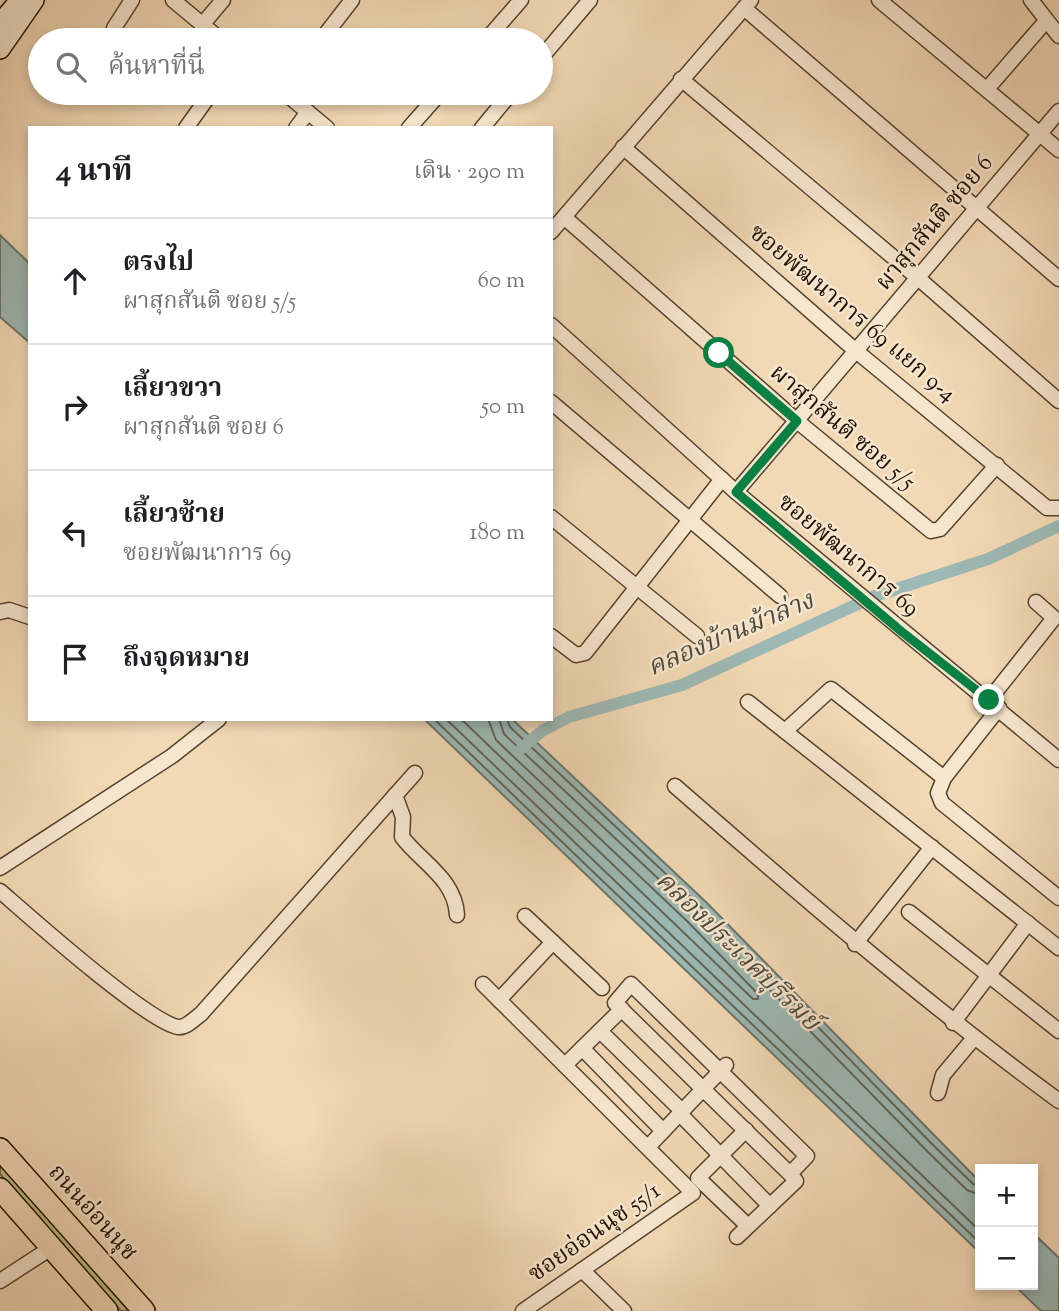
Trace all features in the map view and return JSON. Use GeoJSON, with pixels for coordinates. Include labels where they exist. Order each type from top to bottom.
{"type":"FeatureCollection","features":[{"type":"Feature","properties":{"kind":"main road"},"geometry":{"type":"LineString","coordinates":[[0,24],[19,0]]}},
{"type":"Feature","properties":{"kind":"main road"},"geometry":{"type":"LineString","coordinates":[[0,49],[34,0]]}},
{"type":"Feature","properties":{"kind":"main road","name":"ถนนอ่อนนุช"},"geometry":{"type":"LineString","coordinates":[[0,1149],[144,1311]]}},
{"type":"Feature","properties":{"kind":"main road"},"geometry":{"type":"LineString","coordinates":[[0,1189],[107,1311]]}},
{"type":"Feature","properties":{"kind":"street"},"geometry":{"type":"LineString","coordinates":[[114,28],[132,0]]}},
{"type":"Feature","properties":{"kind":"street"},"geometry":{"type":"LineString","coordinates":[[173,0],[206,28]]}},
{"type":"Feature","properties":{"kind":"street"},"geometry":{"type":"LineString","coordinates":[[202,25],[223,0]]}},
{"type":"Feature","properties":{"kind":"street"},"geometry":{"type":"LineString","coordinates":[[330,28],[352,0]]}},
{"type":"Feature","properties":{"kind":"street"},"geometry":{"type":"LineString","coordinates":[[496,28],[521,0]]}},
{"type":"Feature","properties":{"kind":"street"},"geometry":{"type":"LineString","coordinates":[[553,44],[590,0]]}},
{"type":"Feature","properties":{"kind":"street"},"geometry":{"type":"LineString","coordinates":[[879,0],[1059,150]]}},
{"type":"Feature","properties":{"kind":"street"},"geometry":{"type":"LineString","coordinates":[[1031,0],[1059,36]]}},
{"type":"Feature","properties":{"kind":"street"},"geometry":{"type":"LineString","coordinates":[[553,230],[748,4],[1059,279]]}},
{"type":"Feature","properties":{"kind":"street"},"geometry":{"type":"LineString","coordinates":[[987,89],[1046,21]]}},
{"type":"Feature","properties":{"kind":"street"},"geometry":{"type":"LineString","coordinates":[[681,79],[918,278],[1059,401]]}},
{"type":"Feature","properties":{"kind":"street"},"geometry":{"type":"LineString","coordinates":[[187,126],[202,105]]}},
{"type":"Feature","properties":{"kind":"street"},"geometry":{"type":"LineString","coordinates":[[300,105],[325,126]]}},
{"type":"Feature","properties":{"kind":"street"},"geometry":{"type":"LineString","coordinates":[[411,126],[429,105]]}},
{"type":"Feature","properties":{"kind":"street"},"geometry":{"type":"LineString","coordinates":[[484,126],[501,105]]}},
{"type":"Feature","properties":{"kind":"street","name":"ผาสุกสันติ ซอย 6"},"geometry":{"type":"LineString","coordinates":[[736,492],[1059,111]]}},
{"type":"Feature","properties":{"kind":"street"},"geometry":{"type":"LineString","coordinates":[[298,126],[309,112]]}},
{"type":"Feature","properties":{"kind":"street","name":"ซอยพัฒนาการ 69 แยก 9-4"},"geometry":{"type":"LineString","coordinates":[[623,147],[856,351],[1046,508],[1057,509]]}},
{"type":"Feature","properties":{"kind":"street","name":"ผาสุกสันติ ซอย 5/5"},"geometry":{"type":"LineString","coordinates":[[564,217],[797,421],[931,531],[936,531],[997,465]]}},
{"type":"Feature","properties":{"kind":"street","name":"ซอยพัฒนาการ 69"},"geometry":{"type":"LineString","coordinates":[[553,327],[736,492],[1059,760]]}},
{"type":"Feature","properties":{"kind":"street"},"geometry":{"type":"LineString","coordinates":[[553,404],[780,596]]}},
{"type":"Feature","properties":{"kind":"street"},"geometry":{"type":"LineString","coordinates":[[553,638],[576,655],[585,653],[635,586],[722,479]]}},
{"type":"Feature","properties":{"kind":"street"},"geometry":{"type":"LineString","coordinates":[[553,519],[697,636]]}},
{"type":"Feature","properties":{"kind":"street"},"geometry":{"type":"LineString","coordinates":[[1036,602],[1057,620],[994,704],[944,778],[938,793],[942,803],[1059,898]]}},
{"type":"Feature","properties":{"kind":"street"},"geometry":{"type":"LineString","coordinates":[[0,612],[9,610],[28,617]]}},
{"type":"Feature","properties":{"kind":"street"},"geometry":{"type":"LineString","coordinates":[[785,731],[831,688],[944,778]]}},
{"type":"Feature","properties":{"kind":"street"},"geometry":{"type":"LineString","coordinates":[[748,702],[1059,948]]}},
{"type":"Feature","properties":{"kind":"street"},"geometry":{"type":"LineString","coordinates":[[0,868],[172,756],[216,721]]}},
{"type":"Feature","properties":{"kind":"street"},"geometry":{"type":"LineString","coordinates":[[0,891],[127,995],[159,1018],[184,1027],[201,1014],[415,773]]}},
{"type":"Feature","properties":{"kind":"street"},"geometry":{"type":"LineString","coordinates":[[675,786],[855,944],[953,1023],[1059,1101]]}},
{"type":"Feature","properties":{"kind":"street"},"geometry":{"type":"LineString","coordinates":[[395,795],[404,817],[402,837],[446,884],[456,900],[457,915]]}},
{"type":"Feature","properties":{"kind":"street"},"geometry":{"type":"LineString","coordinates":[[855,944],[932,847]]}},
{"type":"Feature","properties":{"kind":"street"},"geometry":{"type":"LineString","coordinates":[[909,912],[1059,1031]]}},
{"type":"Feature","properties":{"kind":"street"},"geometry":{"type":"LineString","coordinates":[[525,916],[602,988]]}},
{"type":"Feature","properties":{"kind":"street"},"geometry":{"type":"LineString","coordinates":[[953,1023],[1027,923]]}},
{"type":"Feature","properties":{"kind":"street"},"geometry":{"type":"LineString","coordinates":[[499,1000],[553,942]]}},
{"type":"Feature","properties":{"kind":"street"},"geometry":{"type":"LineString","coordinates":[[483,984],[648,1147],[724,1067]]}},
{"type":"Feature","properties":{"kind":"street"},"geometry":{"type":"LineString","coordinates":[[737,1237],[796,1181],[615,1003],[631,984],[724,1067],[807,1156],[790,1174]]}},
{"type":"Feature","properties":{"kind":"street"},"geometry":{"type":"LineString","coordinates":[[565,1065],[622,1009]]}},
{"type":"Feature","properties":{"kind":"street"},"geometry":{"type":"LineString","coordinates":[[600,1031],[770,1206]]}},
{"type":"Feature","properties":{"kind":"street"},"geometry":{"type":"LineString","coordinates":[[939,1093],[943,1074],[974,1038]]}},
{"type":"Feature","properties":{"kind":"street"},"geometry":{"type":"LineString","coordinates":[[582,1048],[663,1131]]}},
{"type":"Feature","properties":{"kind":"street"},"geometry":{"type":"LineString","coordinates":[[746,1130],[698,1178],[748,1226]]}},
{"type":"Feature","properties":{"kind":"street","name":"ซอยอ่อนนุช 55/1"},"geometry":{"type":"LineString","coordinates":[[523,1311],[693,1193],[648,1147]]}},
{"type":"Feature","properties":{"kind":"street"},"geometry":{"type":"LineString","coordinates":[[0,1281],[51,1248]]}},
{"type":"Feature","properties":{"kind":"street"},"geometry":{"type":"LineString","coordinates":[[582,1270],[624,1311]]}},
{"type":"Feature","properties":{"kind":"shaded area"},"geometry":{"type":"Polygon","coordinates":[[[0,1163],[129,1311],[121,1311],[0,1174],[0,1163]]]}},
{"type":"Feature","properties":{"kind":"water"},"geometry":{"type":"Polygon","coordinates":[[[0,235],[28,262],[28,341],[0,317],[0,235]]]}},
{"type":"Feature","properties":{"kind":"water","name":"คลองประเวศบุรีรมย์"},"geometry":{"type":"Polygon","coordinates":[[[426,721],[514,721],[707,903],[975,1177],[975,1248],[426,721]]]}},
{"type":"Feature","properties":{"kind":"water"},"geometry":{"type":"Polygon","coordinates":[[[1038,1238],[1059,1258],[1059,1311],[1041,1311],[1019,1290],[1038,1290],[1038,1238]]]}},
{"type":"Feature","properties":{"kind":"waterway","name":"คลองบ้านม้าล่าง"},"geometry":{"type":"LineString","coordinates":[[522,748],[542,731],[569,717],[682,685],[875,596],[988,559],[1059,526]]}},
{"type":"Feature","properties":{"kind":"route"},"geometry":{"type":"LineString","coordinates":[[719,353],[797,421],[736,492],[902,632],[989,700]]}}]}
